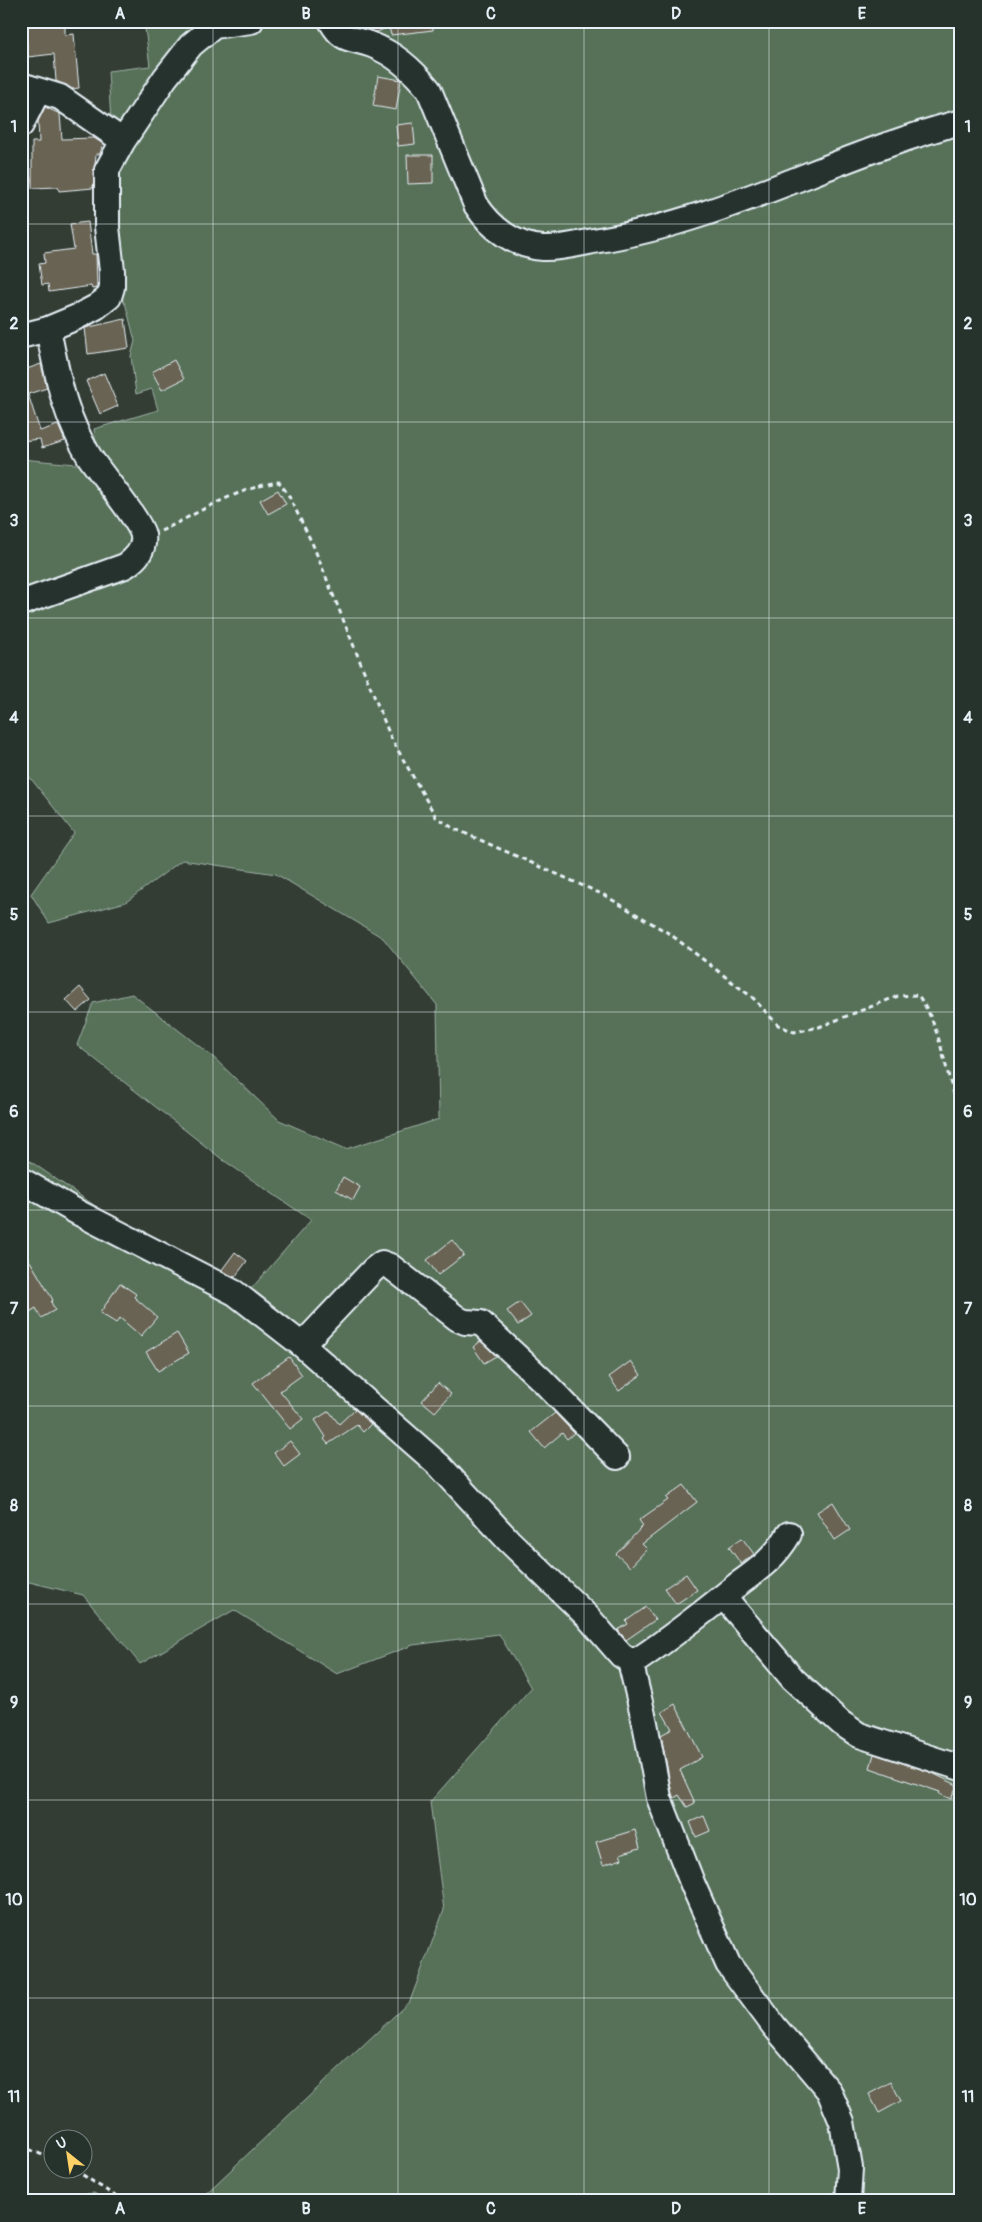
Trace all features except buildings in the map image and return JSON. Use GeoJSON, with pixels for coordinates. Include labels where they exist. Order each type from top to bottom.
{"type":"FeatureCollection","features":[{"type":"Feature","properties":{"kind":"street"},"geometry":{"type":"LineString","coordinates":[[21,336],[48,329],[77,317],[96,307],[109,297],[112,287],[112,271],[107,227],[107,170],[122,141],[190,45],[214,26],[252,21]]}},
{"type":"Feature","properties":{"kind":"street"},"geometry":{"type":"LineString","coordinates":[[331,21],[344,38],[372,45],[399,60],[417,74],[429,90],[476,205],[487,221],[502,234],[524,245],[544,248],[622,236],[672,224],[851,159],[961,122]]}},
{"type":"Feature","properties":{"kind":"street"},"geometry":{"type":"LineString","coordinates":[[21,125],[30,88],[60,97],[122,141]]}},
{"type":"Feature","properties":{"kind":"street"},"geometry":{"type":"LineString","coordinates":[[21,603],[125,566],[136,557],[143,547],[143,535],[136,522],[89,456],[69,418],[64,404],[48,329]]}},
{"type":"Feature","properties":{"kind":"street"},"geometry":{"type":"LineString","coordinates":[[21,1180],[69,1208],[235,1293],[302,1345],[439,1465],[509,1541],[587,1616],[622,1656],[630,1661],[639,1660],[764,1566],[781,1548],[789,1534]]}},
{"type":"Feature","properties":{"kind":"street"},"geometry":{"type":"LineString","coordinates":[[302,1345],[373,1270],[382,1264],[390,1266],[458,1319],[465,1322],[481,1323],[542,1380],[617,1457]]}},
{"type":"Feature","properties":{"kind":"street"},"geometry":{"type":"LineString","coordinates":[[724,1597],[793,1679],[841,1723],[859,1735],[961,1768]]}},
{"type":"Feature","properties":{"kind":"street"},"geometry":{"type":"LineString","coordinates":[[630,1661],[645,1722],[659,1798],[693,1885],[728,1964],[765,2014],[829,2091],[842,2122],[850,2168],[848,2201]]}},
{"type":"Feature","properties":{"kind":"path"},"geometry":{"type":"LineString","coordinates":[[142,540],[229,498],[261,485],[279,482],[288,494],[313,545],[346,631],[391,738],[436,817],[453,828],[604,895],[670,934],[753,998],[778,1025],[794,1032],[819,1027],[898,996],[918,995],[927,1007],[961,1113]]}},
{"type":"Feature","properties":{"kind":"path"},"geometry":{"type":"LineString","coordinates":[[21,2146],[42,2155]]}},
{"type":"Feature","properties":{"kind":"path"},"geometry":{"type":"LineString","coordinates":[[90,2180],[123,2201]]}},
{"type":"Feature","properties":{"kind":"green space"},"geometry":{"type":"Polygon","coordinates":[[[144,21],[961,21],[961,2201],[198,2201],[410,2001],[444,1910],[430,1802],[531,1688],[499,1634],[413,1645],[337,1674],[234,1610],[140,1664],[83,1595],[21,1580],[21,1155],[238,1304],[311,1220],[223,1160],[77,1045],[93,1003],[132,994],[213,1057],[279,1120],[346,1149],[439,1119],[437,1005],[383,938],[276,874],[182,860],[126,902],[49,923],[31,894],[74,833],[28,775],[21,780],[21,459],[98,466],[94,429],[158,410],[152,389],[136,394],[131,356],[135,341],[126,306],[117,289],[120,272],[108,71],[150,66],[144,21]]]}},
{"type":"Feature","properties":{"kind":"green space"},"geometry":{"type":"Polygon","coordinates":[[[94,2193],[107,2201],[34,2201],[94,2193]]]}}]}
